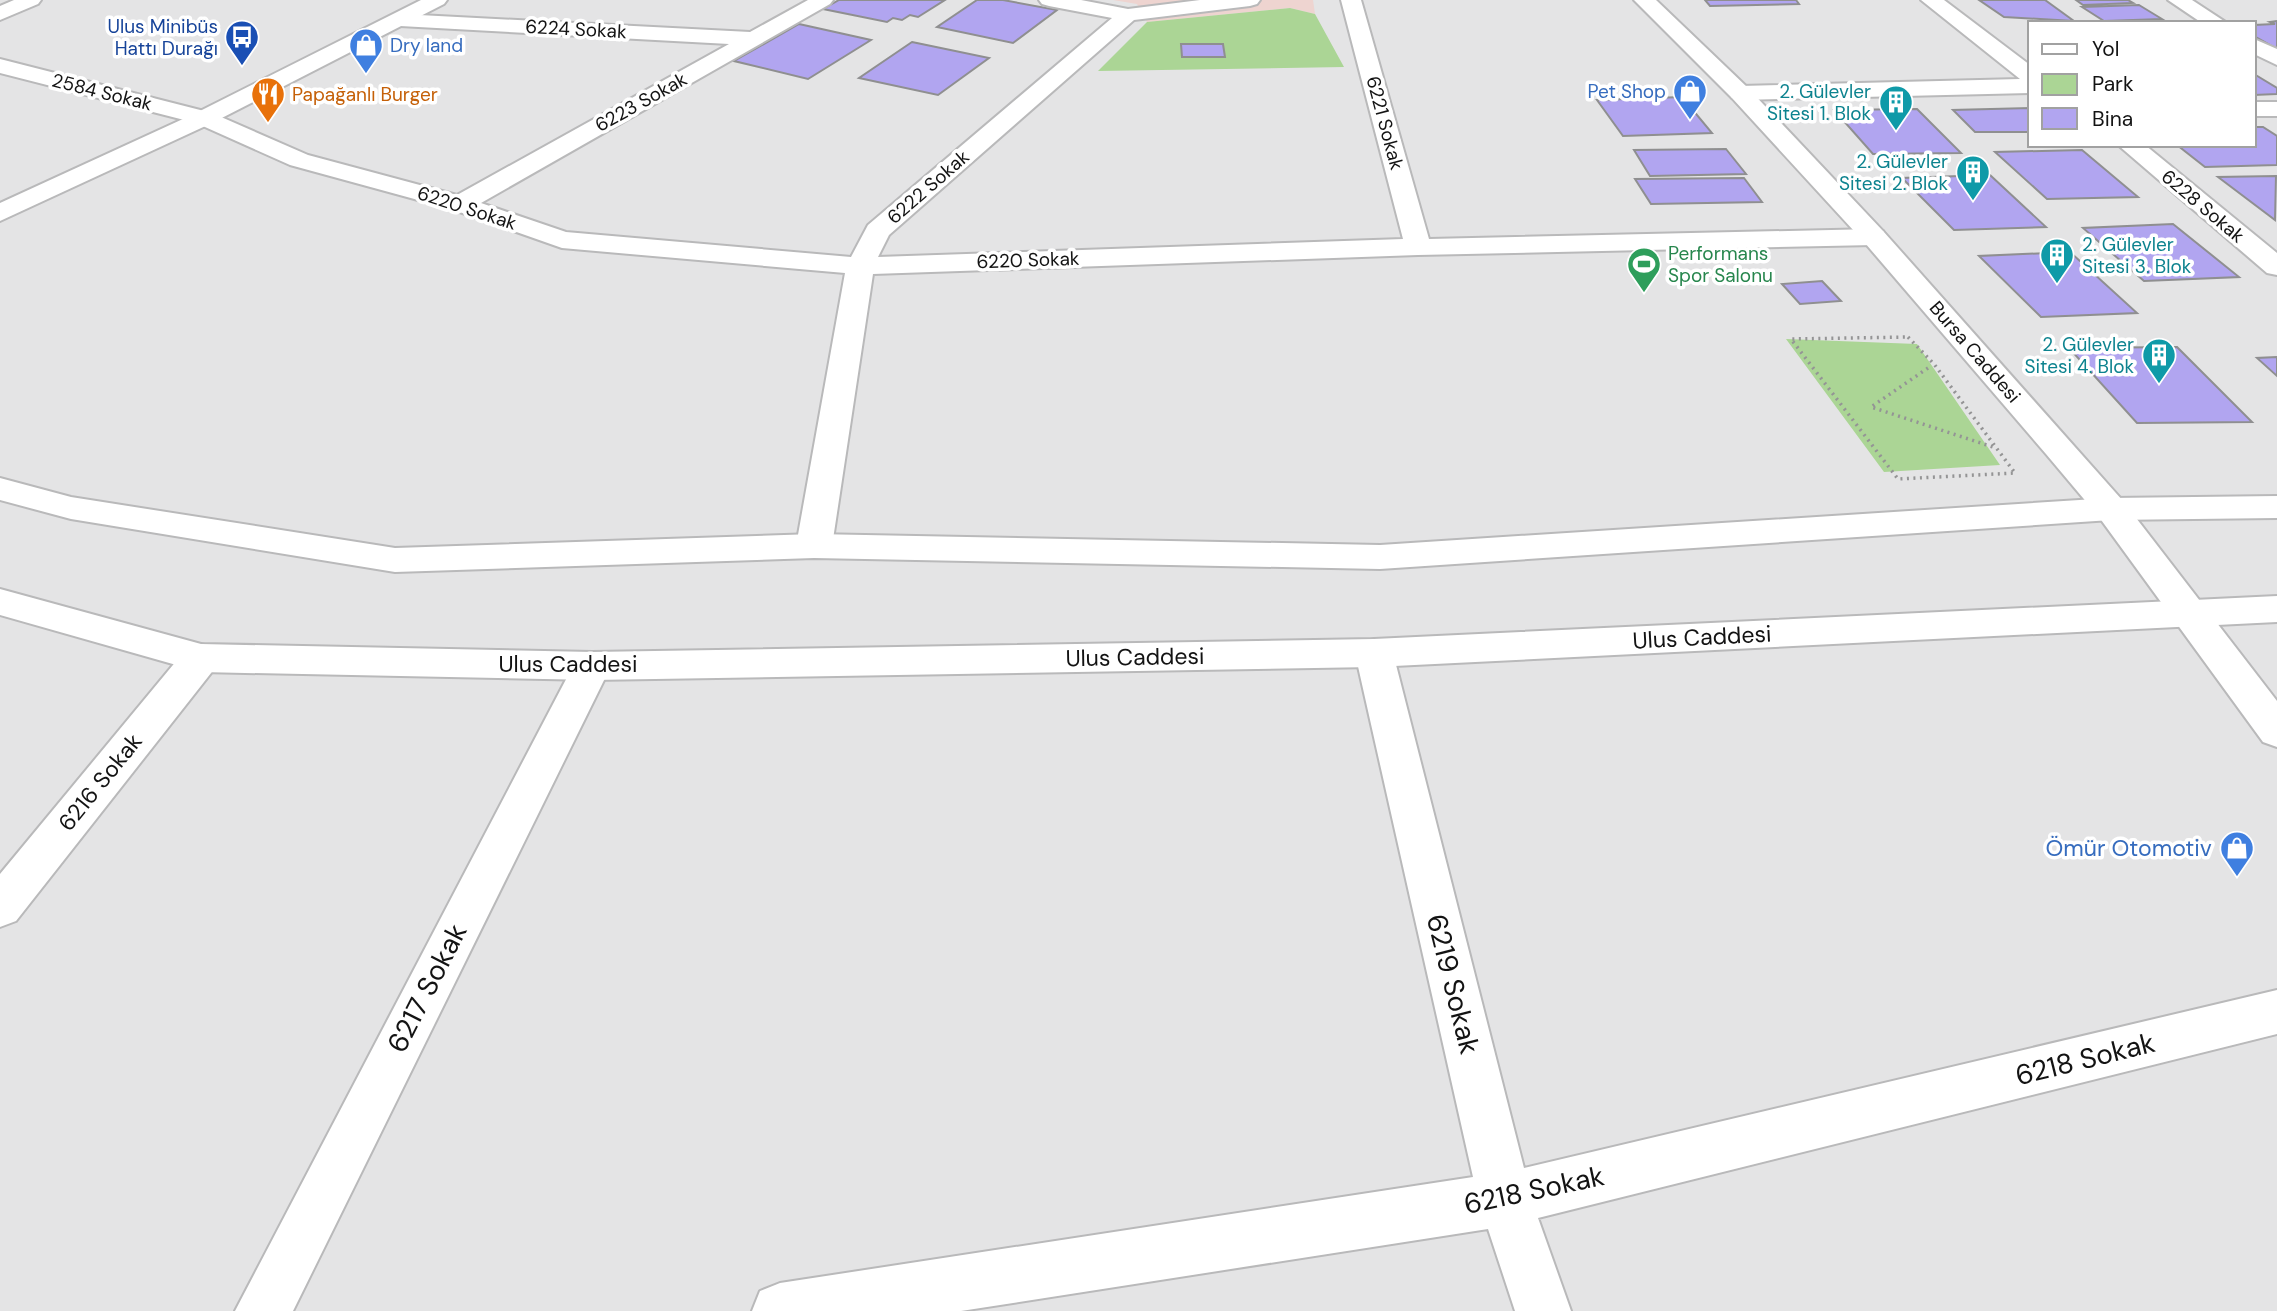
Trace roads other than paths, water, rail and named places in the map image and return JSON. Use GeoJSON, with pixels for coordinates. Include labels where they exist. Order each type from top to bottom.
{"type":"FeatureCollection","features":[{"type":"Feature","properties":{"kind":"street"},"geometry":{"type":"LineString","coordinates":[[0,14],[31,0]]}},
{"type":"Feature","properties":{"kind":"street"},"geometry":{"type":"LineString","coordinates":[[0,213],[204,118],[437,0]]}},
{"type":"Feature","properties":{"kind":"street","name":"6223 Sokak"},"geometry":{"type":"LineString","coordinates":[[460,204],[823,0]]}},
{"type":"Feature","properties":{"kind":"street"},"geometry":{"type":"LineString","coordinates":[[1049,0],[1128,15],[1250,0]]}},
{"type":"Feature","properties":{"kind":"street","name":"6221 Sokak"},"geometry":{"type":"LineString","coordinates":[[1351,0],[1418,247]]}},
{"type":"Feature","properties":{"kind":"street","name":"Bursa Caddesi"},"geometry":{"type":"LineString","coordinates":[[1644,0],[1740,93],[1874,237],[2111,509],[2277,731]]}},
{"type":"Feature","properties":{"kind":"street"},"geometry":{"type":"LineString","coordinates":[[1931,0],[2028,74]]}},
{"type":"Feature","properties":{"kind":"street"},"geometry":{"type":"LineString","coordinates":[[2178,0],[2214,21]]}},
{"type":"Feature","properties":{"kind":"street","name":"6222 Sokak"},"geometry":{"type":"LineString","coordinates":[[814,547],[860,266],[877,231],[1128,15]]}},
{"type":"Feature","properties":{"kind":"street","name":"6224 Sokak"},"geometry":{"type":"LineString","coordinates":[[400,20],[753,39]]}},
{"type":"Feature","properties":{"kind":"street"},"geometry":{"type":"LineString","coordinates":[[2256,45],[2277,58]]}},
{"type":"Feature","properties":{"kind":"street","name":"2584 Sokak"},"geometry":{"type":"LineString","coordinates":[[0,66],[204,118]]}},
{"type":"Feature","properties":{"kind":"street"},"geometry":{"type":"LineString","coordinates":[[1740,93],[2028,86]]}},
{"type":"Feature","properties":{"kind":"street"},"geometry":{"type":"LineString","coordinates":[[2256,109],[2277,108]]}},
{"type":"Feature","properties":{"kind":"street","name":"6220 Sokak"},"geometry":{"type":"LineString","coordinates":[[204,118],[299,160],[460,204],[562,240],[860,266],[1418,247],[1874,237]]}},
{"type":"Feature","properties":{"kind":"street","name":"6228 Sokak"},"geometry":{"type":"LineString","coordinates":[[2132,147],[2277,267]]}},
{"type":"Feature","properties":{"kind":"street"},"geometry":{"type":"LineString","coordinates":[[2246,243],[2277,242]]}},
{"type":"Feature","properties":{"kind":"street"},"geometry":{"type":"LineString","coordinates":[[0,489],[71,508],[395,560],[814,547],[1380,557],[2111,509],[2277,507]]}},
{"type":"Feature","properties":{"kind":"street","name":"Ulus Caddesi"},"geometry":{"type":"LineString","coordinates":[[0,601],[201,658],[592,666],[1374,653],[2277,609]]}},
{"type":"Feature","properties":{"kind":"street","name":"6219 Sokak"},"geometry":{"type":"LineString","coordinates":[[1374,653],[1505,1199],[1543,1311]]}},
{"type":"Feature","properties":{"kind":"street","name":"6216 Sokak"},"geometry":{"type":"LineString","coordinates":[[0,907],[201,658]]}},
{"type":"Feature","properties":{"kind":"street","name":"6217 Sokak"},"geometry":{"type":"LineString","coordinates":[[263,1311],[592,666]]}},
{"type":"Feature","properties":{"kind":"street","name":"6218 Sokak"},"geometry":{"type":"LineString","coordinates":[[780,1311],[1505,1199],[2277,1012]]}},
{"type":"Feature","properties":{"kind":"place","name":"Ulus Minibüs Hattı Durağı"},"geometry":{"type":"Point","coordinates":[242,67]}},
{"type":"Feature","properties":{"kind":"place","name":"Dry land"},"geometry":{"type":"Point","coordinates":[366,75]}},
{"type":"Feature","properties":{"kind":"place","name":"Pet Shop"},"geometry":{"type":"Point","coordinates":[1690,121]}},
{"type":"Feature","properties":{"kind":"place","name":"Papağanlı Burger"},"geometry":{"type":"Point","coordinates":[268,124]}},
{"type":"Feature","properties":{"kind":"place","name":"2. Gülevler Sitesi 1. Blok"},"geometry":{"type":"Point","coordinates":[1896,132]}},
{"type":"Feature","properties":{"kind":"place","name":"2. Gülevler Sitesi 2. Blok"},"geometry":{"type":"Point","coordinates":[1973,202]}},
{"type":"Feature","properties":{"kind":"place","name":"2. Gülevler Sitesi 3. Blok"},"geometry":{"type":"Point","coordinates":[2057,285]}},
{"type":"Feature","properties":{"kind":"place","name":"Performans Spor Salonu"},"geometry":{"type":"Point","coordinates":[1644,294]}},
{"type":"Feature","properties":{"kind":"place","name":"2. Gülevler Sitesi 4. Blok"},"geometry":{"type":"Point","coordinates":[2159,385]}},
{"type":"Feature","properties":{"kind":"place","name":"Ömür Otomotiv"},"geometry":{"type":"Point","coordinates":[2237,878]}}]}
